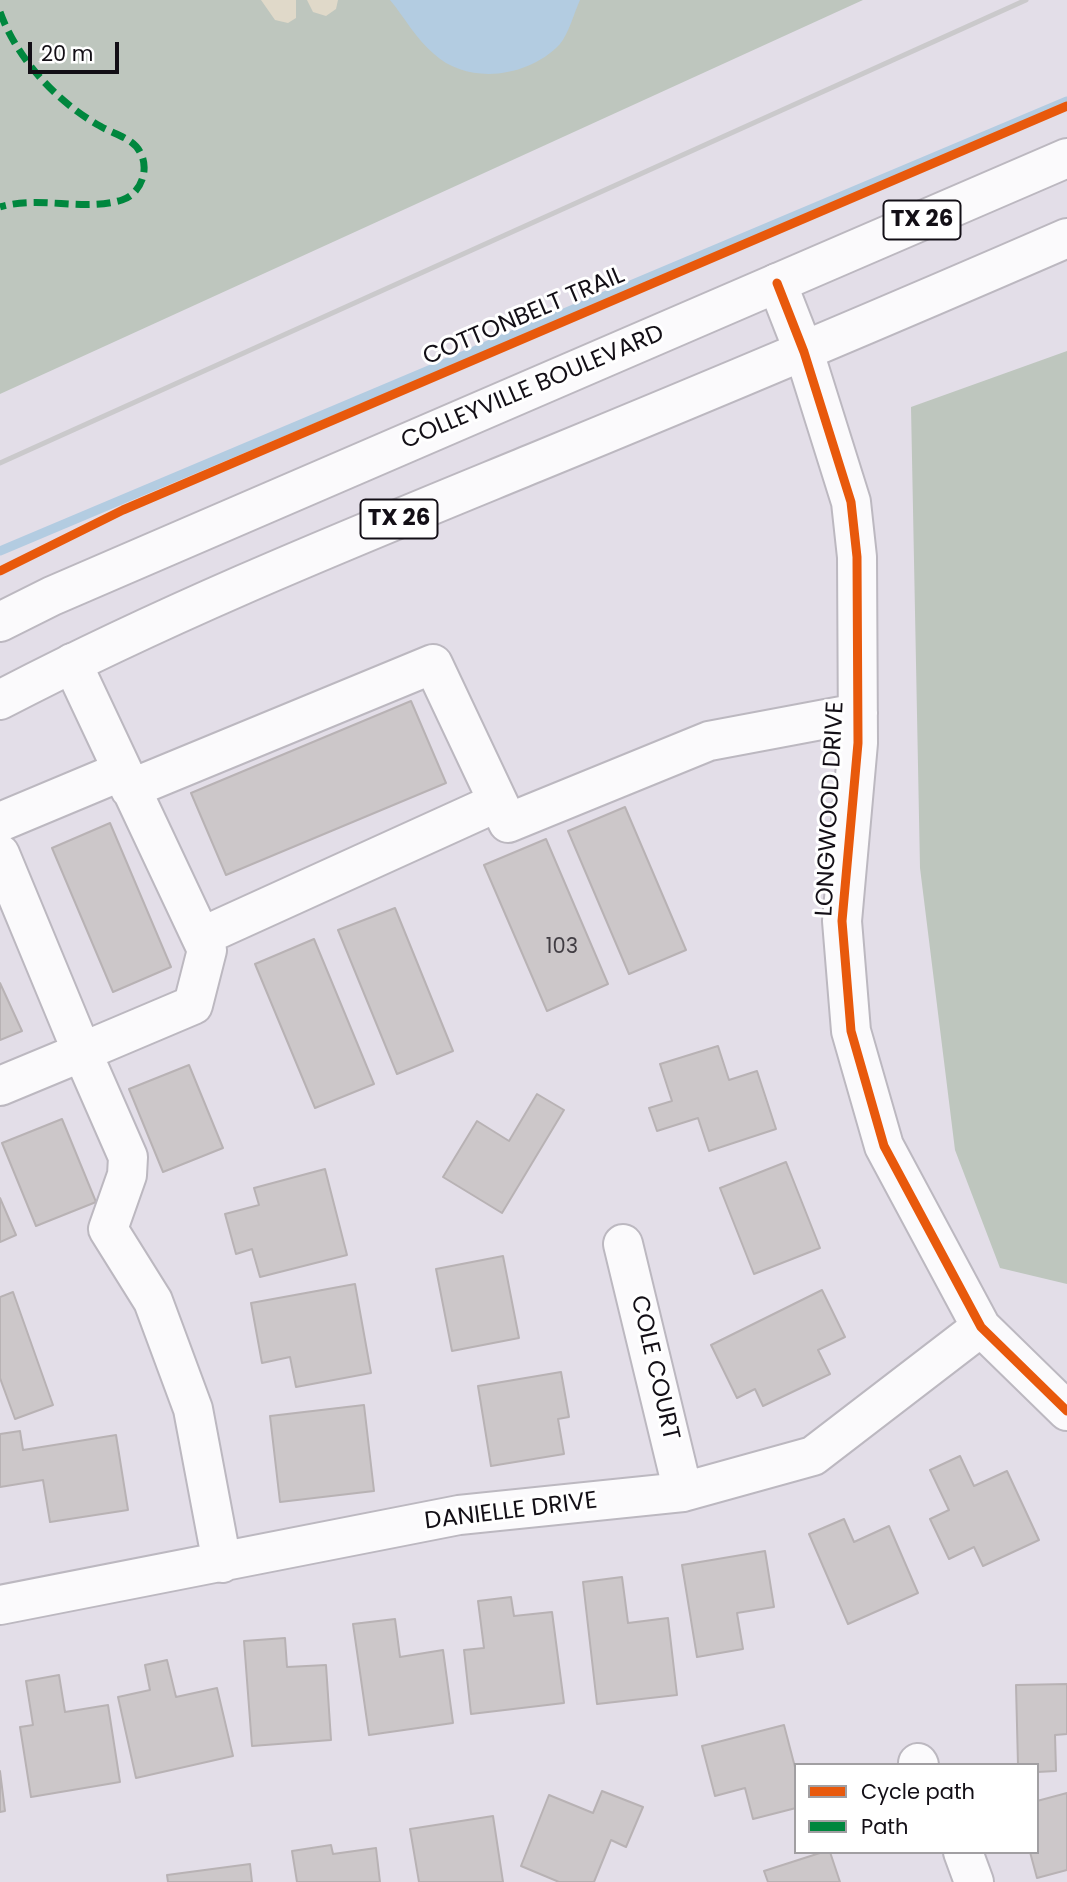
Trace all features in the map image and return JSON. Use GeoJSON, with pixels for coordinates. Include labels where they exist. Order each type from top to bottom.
{"type":"FeatureCollection","features":[{"type":"Feature","properties":{"kind":"street","name":"COLLEYVILLE BOULEVARD"},"geometry":{"type":"LineString","coordinates":[[0,622],[65,590],[1067,158]]}},
{"type":"Feature","properties":{"kind":"street","name":"TX 26"},"geometry":{"type":"LineString","coordinates":[[0,700],[72,663],[401,518],[804,352],[1067,238]]}},
{"type":"Feature","properties":{"kind":"street","name":"LONGWOOD DRIVE"},"geometry":{"type":"LineString","coordinates":[[777,283],[804,352],[851,502],[857,557],[858,743],[842,921],[852,1031],[884,1146],[981,1327],[1067,1411]]}},
{"type":"Feature","properties":{"kind":"street"},"geometry":{"type":"LineString","coordinates":[[0,1086],[193,1005],[207,950],[72,663]]}},
{"type":"Feature","properties":{"kind":"street"},"geometry":{"type":"LineString","coordinates":[[0,822],[126,780],[433,664],[508,823],[709,741],[858,713]]}},
{"type":"Feature","properties":{"kind":"street"},"geometry":{"type":"LineString","coordinates":[[201,937],[498,802]]}},
{"type":"Feature","properties":{"kind":"street"},"geometry":{"type":"LineString","coordinates":[[0,854],[128,1157],[127,1175],[107,1229],[153,1301],[193,1409],[222,1563]]}},
{"type":"Feature","properties":{"kind":"street","name":"COLE COURT"},"geometry":{"type":"LineString","coordinates":[[624,1244],[683,1492]]}},
{"type":"Feature","properties":{"kind":"street","name":"DANIELLE DRIVE"},"geometry":{"type":"LineString","coordinates":[[0,1605],[459,1515],[683,1492],[813,1456],[981,1327]]}},
{"type":"Feature","properties":{"kind":"street"},"geometry":{"type":"LineString","coordinates":[[964,1854],[974,1882]]}},
{"type":"Feature","properties":{"kind":"shaded area"},"geometry":{"type":"Polygon","coordinates":[[[0,0],[863,0],[0,394],[0,0]]]}},
{"type":"Feature","properties":{"kind":"shaded area"},"geometry":{"type":"Polygon","coordinates":[[[1067,351],[1067,1284],[1000,1268],[955,1150],[920,868],[911,407],[1067,351]]]}},
{"type":"Feature","properties":{"kind":"sand"},"geometry":{"type":"Polygon","coordinates":[[[261,0],[296,0],[296,18],[288,23],[275,20],[261,0]]]}},
{"type":"Feature","properties":{"kind":"sand"},"geometry":{"type":"Polygon","coordinates":[[[307,0],[338,0],[336,9],[326,16],[313,12],[307,0]]]}},
{"type":"Feature","properties":{"kind":"water"},"geometry":{"type":"Polygon","coordinates":[[[390,0],[580,0],[560,44],[547,55],[516,70],[481,74],[464,71],[434,54],[390,0]]]}},
{"type":"Feature","properties":{"kind":"building"},"geometry":{"type":"Polygon","coordinates":[[[411,701],[446,783],[226,875],[191,793],[411,701]]]}},
{"type":"Feature","properties":{"kind":"building"},"geometry":{"type":"Polygon","coordinates":[[[625,807],[686,950],[629,974],[568,831],[625,807]]]}},
{"type":"Feature","properties":{"kind":"building"},"geometry":{"type":"Polygon","coordinates":[[[110,823],[171,967],[113,992],[52,848],[110,823]]]}},
{"type":"Feature","properties":{"kind":"building"},"geometry":{"type":"Polygon","coordinates":[[[546,839],[608,984],[547,1011],[484,865],[546,839]]]}},
{"type":"Feature","properties":{"kind":"building"},"geometry":{"type":"Polygon","coordinates":[[[395,908],[453,1051],[397,1074],[338,930],[395,908]]]}},
{"type":"Feature","properties":{"kind":"building"},"geometry":{"type":"Polygon","coordinates":[[[314,939],[374,1084],[315,1108],[255,964],[314,939]]]}},
{"type":"Feature","properties":{"kind":"building"},"geometry":{"type":"Polygon","coordinates":[[[0,983],[22,1031],[0,1040],[0,983]]]}},
{"type":"Feature","properties":{"kind":"building"},"geometry":{"type":"Polygon","coordinates":[[[718,1046],[729,1080],[757,1071],[776,1129],[709,1151],[698,1118],[657,1131],[649,1108],[672,1101],[660,1064],[718,1046]]]}},
{"type":"Feature","properties":{"kind":"building"},"geometry":{"type":"Polygon","coordinates":[[[189,1065],[223,1148],[163,1172],[129,1089],[189,1065]]]}},
{"type":"Feature","properties":{"kind":"building"},"geometry":{"type":"Polygon","coordinates":[[[537,1094],[564,1110],[502,1213],[443,1177],[477,1121],[509,1141],[537,1094]]]}},
{"type":"Feature","properties":{"kind":"building"},"geometry":{"type":"Polygon","coordinates":[[[62,1119],[96,1202],[36,1226],[2,1143],[62,1119]]]}},
{"type":"Feature","properties":{"kind":"building"},"geometry":{"type":"Polygon","coordinates":[[[786,1162],[820,1248],[754,1274],[720,1188],[786,1162]]]}},
{"type":"Feature","properties":{"kind":"building"},"geometry":{"type":"Polygon","coordinates":[[[325,1169],[347,1255],[260,1277],[252,1249],[236,1254],[225,1214],[259,1205],[254,1188],[325,1169]]]}},
{"type":"Feature","properties":{"kind":"building"},"geometry":{"type":"Polygon","coordinates":[[[0,1198],[16,1235],[0,1242],[0,1198]]]}},
{"type":"Feature","properties":{"kind":"building"},"geometry":{"type":"Polygon","coordinates":[[[503,1256],[519,1338],[452,1351],[436,1269],[503,1256]]]}},
{"type":"Feature","properties":{"kind":"building"},"geometry":{"type":"Polygon","coordinates":[[[355,1284],[371,1373],[296,1387],[290,1357],[262,1363],[251,1303],[355,1284]]]}},
{"type":"Feature","properties":{"kind":"building"},"geometry":{"type":"Polygon","coordinates":[[[822,1290],[845,1337],[818,1350],[830,1374],[763,1406],[755,1389],[737,1398],[711,1345],[822,1290]]]}},
{"type":"Feature","properties":{"kind":"building"},"geometry":{"type":"Polygon","coordinates":[[[13,1292],[53,1405],[15,1419],[0,1378],[0,1297],[13,1292]]]}},
{"type":"Feature","properties":{"kind":"building"},"geometry":{"type":"Polygon","coordinates":[[[561,1372],[569,1417],[558,1419],[564,1454],[491,1466],[478,1386],[561,1372]]]}},
{"type":"Feature","properties":{"kind":"building"},"geometry":{"type":"Polygon","coordinates":[[[364,1405],[374,1491],[280,1502],[270,1416],[364,1405]]]}},
{"type":"Feature","properties":{"kind":"building"},"geometry":{"type":"Polygon","coordinates":[[[20,1431],[23,1450],[116,1435],[128,1510],[50,1522],[43,1480],[0,1487],[0,1434],[20,1431]]]}},
{"type":"Feature","properties":{"kind":"building"},"geometry":{"type":"Polygon","coordinates":[[[960,1456],[974,1486],[1007,1471],[1039,1540],[983,1566],[974,1547],[949,1559],[930,1519],[949,1510],[930,1470],[960,1456]]]}},
{"type":"Feature","properties":{"kind":"building"},"geometry":{"type":"Polygon","coordinates":[[[844,1519],[854,1542],[889,1526],[918,1593],[848,1624],[809,1534],[844,1519]]]}},
{"type":"Feature","properties":{"kind":"building"},"geometry":{"type":"Polygon","coordinates":[[[765,1551],[774,1607],[737,1613],[743,1649],[697,1657],[682,1565],[765,1551]]]}},
{"type":"Feature","properties":{"kind":"building"},"geometry":{"type":"Polygon","coordinates":[[[622,1577],[628,1623],[668,1618],[677,1695],[597,1704],[583,1582],[622,1577]]]}},
{"type":"Feature","properties":{"kind":"building"},"geometry":{"type":"Polygon","coordinates":[[[511,1597],[514,1616],[552,1612],[564,1703],[471,1714],[464,1650],[484,1648],[478,1601],[511,1597]]]}},
{"type":"Feature","properties":{"kind":"building"},"geometry":{"type":"Polygon","coordinates":[[[395,1619],[400,1657],[443,1650],[453,1723],[369,1735],[353,1624],[395,1619]]]}},
{"type":"Feature","properties":{"kind":"building"},"geometry":{"type":"Polygon","coordinates":[[[285,1638],[287,1667],[326,1665],[331,1740],[252,1746],[244,1641],[285,1638]]]}},
{"type":"Feature","properties":{"kind":"building"},"geometry":{"type":"Polygon","coordinates":[[[167,1660],[176,1697],[217,1688],[233,1756],[136,1778],[118,1697],[150,1690],[145,1665],[167,1660]]]}},
{"type":"Feature","properties":{"kind":"building"},"geometry":{"type":"Polygon","coordinates":[[[59,1675],[65,1712],[108,1705],[120,1782],[31,1797],[20,1727],[33,1725],[26,1681],[59,1675]]]}},
{"type":"Feature","properties":{"kind":"building"},"geometry":{"type":"Polygon","coordinates":[[[1067,1684],[1067,1734],[1055,1735],[1056,1771],[1039,1772],[1039,1763],[1018,1763],[1016,1685],[1067,1684]]]}},
{"type":"Feature","properties":{"kind":"building"},"geometry":{"type":"Polygon","coordinates":[[[784,1725],[794,1763],[794,1809],[753,1819],[745,1788],[715,1796],[702,1746],[784,1725]]]}},
{"type":"Feature","properties":{"kind":"building"},"geometry":{"type":"Polygon","coordinates":[[[0,1771],[5,1811],[0,1812],[0,1771]]]}},
{"type":"Feature","properties":{"kind":"building"},"geometry":{"type":"Polygon","coordinates":[[[602,1791],[643,1807],[626,1847],[611,1840],[594,1882],[559,1882],[521,1866],[549,1795],[593,1813],[602,1791]]]}},
{"type":"Feature","properties":{"kind":"building"},"geometry":{"type":"Polygon","coordinates":[[[1067,1793],[1067,1870],[1037,1878],[1031,1854],[1039,1854],[1039,1800],[1067,1793]]]}},
{"type":"Feature","properties":{"kind":"building"},"geometry":{"type":"Polygon","coordinates":[[[493,1816],[503,1882],[419,1882],[410,1829],[493,1816]]]}},
{"type":"Feature","properties":{"kind":"building"},"geometry":{"type":"Polygon","coordinates":[[[331,1845],[333,1854],[376,1848],[380,1882],[297,1882],[292,1851],[331,1845]]]}},
{"type":"Feature","properties":{"kind":"building"},"geometry":{"type":"Polygon","coordinates":[[[817,1854],[831,1854],[840,1882],[768,1882],[764,1871],[817,1854]]]}},
{"type":"Feature","properties":{"kind":"building"},"geometry":{"type":"Polygon","coordinates":[[[250,1864],[252,1882],[168,1882],[167,1875],[250,1864]]]}},
{"type":"Feature","properties":{"kind":"waterway"},"geometry":{"type":"LineString","coordinates":[[0,551],[1067,101]]}},
{"type":"Feature","properties":{"kind":"railway"},"geometry":{"type":"LineString","coordinates":[[0,463],[1026,0]]}},
{"type":"Feature","properties":{"kind":"marked path"},"geometry":{"type":"LineString","coordinates":[[0,12],[17,46],[40,78],[84,116],[133,143],[140,152],[144,166],[139,187],[122,200],[92,204],[30,203],[0,207]]}},
{"type":"Feature","properties":{"kind":"cycle path","name":"COTTONBELT TRAIL"},"geometry":{"type":"LineString","coordinates":[[0,571],[123,510],[1067,106]]}},
{"type":"Feature","properties":{"kind":"cycle path"},"geometry":{"type":"LineString","coordinates":[[777,283],[804,352],[851,502],[857,557],[858,743],[842,921],[851,1031],[884,1146],[981,1327],[1067,1411]]}}]}
